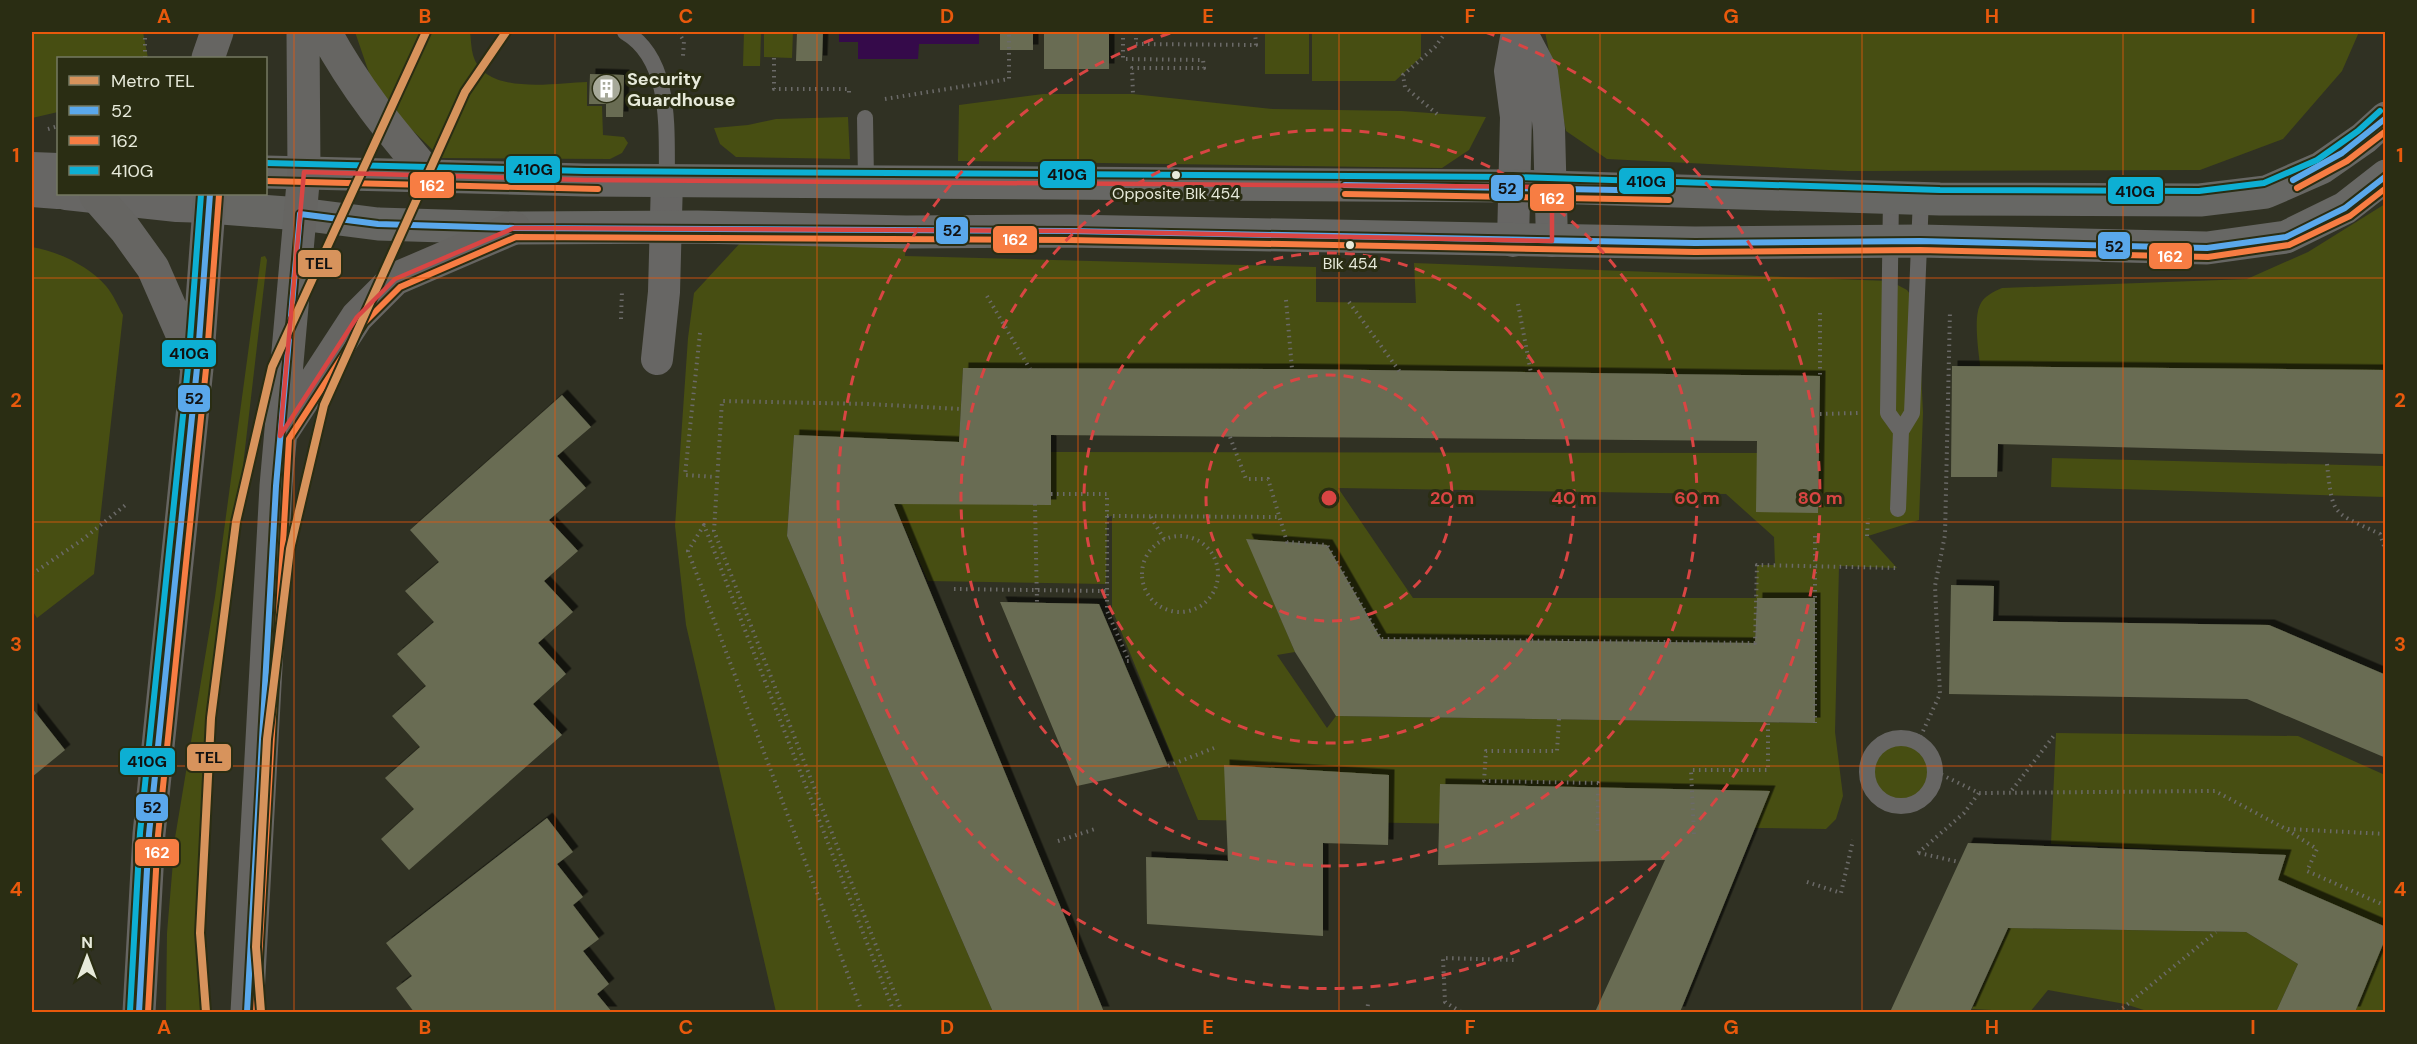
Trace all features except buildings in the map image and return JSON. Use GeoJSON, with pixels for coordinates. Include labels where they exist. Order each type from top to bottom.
{"type":"FeatureCollection","features":[{"type":"Feature","properties":{"kind":"main road"},"geometry":{"type":"LineString","coordinates":[[207,57],[218,32]]}},
{"type":"Feature","properties":{"kind":"main road"},"geometry":{"type":"LineString","coordinates":[[218,32],[218,57]]}},
{"type":"Feature","properties":{"kind":"main road"},"geometry":{"type":"LineString","coordinates":[[247,1012],[280,436],[304,172],[303,32]]}},
{"type":"Feature","properties":{"kind":"main road"},"geometry":{"type":"LineString","coordinates":[[325,32],[347,73],[372,109],[431,178]]}},
{"type":"Feature","properties":{"kind":"main road"},"geometry":{"type":"LineString","coordinates":[[267,172],[431,178],[1513,186],[1906,198],[2200,200],[2266,192],[2321,168],[2364,138],[2385,118]]}},
{"type":"Feature","properties":{"kind":"main road"},"geometry":{"type":"LineString","coordinates":[[139,1012],[148,834],[197,368],[209,200],[378,225],[514,228],[665,227],[906,232],[1070,231],[1552,242],[1905,241],[2218,247],[2286,237],[2345,208],[2385,176]]}},
{"type":"Feature","properties":{"kind":"main road"},"geometry":{"type":"LineString","coordinates":[[81,195],[125,229],[153,268],[197,368]]}},
{"type":"Feature","properties":{"kind":"main road"},"geometry":{"type":"LineString","coordinates":[[280,436],[357,317],[395,279],[514,228]]}},
{"type":"Feature","properties":{"kind":"street"},"geometry":{"type":"LineString","coordinates":[[1513,241],[1516,117],[1510,70],[1519,32]]}},
{"type":"Feature","properties":{"kind":"street"},"geometry":{"type":"LineString","coordinates":[[1519,32],[1542,72],[1552,187],[1552,242]]}},
{"type":"Feature","properties":{"kind":"street"},"geometry":{"type":"LineString","coordinates":[[32,168],[57,169]]}},
{"type":"Feature","properties":{"kind":"street"},"geometry":{"type":"LineString","coordinates":[[657,359],[663,304],[667,180]]}},
{"type":"Feature","properties":{"kind":"street"},"geometry":{"type":"LineString","coordinates":[[32,191],[57,193]]}},
{"type":"Feature","properties":{"kind":"street"},"geometry":{"type":"LineString","coordinates":[[81,195],[177,206],[209,200]]}},
{"type":"Feature","properties":{"kind":"lane"},"geometry":{"type":"LineString","coordinates":[[625,32],[641,41],[648,52],[660,83],[666,129],[667,180]]}},
{"type":"Feature","properties":{"kind":"lane"},"geometry":{"type":"LineString","coordinates":[[865,118],[866,180]]}},
{"type":"Feature","properties":{"kind":"lane"},"geometry":{"type":"LineString","coordinates":[[1898,509],[1901,431],[1912,413],[1905,241],[1906,198]]}},
{"type":"Feature","properties":{"kind":"lane"},"geometry":{"type":"LineString","coordinates":[[1901,431],[1888,413],[1905,241],[1906,198]]}},
{"type":"Feature","properties":{"kind":"lane"},"geometry":{"type":"LineString","coordinates":[[1901,737],[1918,742],[1934,760],[1936,772],[1929,793],[1910,806],[1896,807],[1879,799],[1871,791],[1867,770],[1869,758],[1876,749],[1884,742],[1901,737]]}},
{"type":"Feature","properties":{"kind":"path"},"geometry":{"type":"LineString","coordinates":[[145,32],[145,57]]}},
{"type":"Feature","properties":{"kind":"path"},"geometry":{"type":"LineString","coordinates":[[881,100],[1009,79],[1009,32]]}},
{"type":"Feature","properties":{"kind":"path"},"geometry":{"type":"LineString","coordinates":[[1123,32],[1123,59],[1203,60],[1204,68],[1132,68],[1133,94]]}},
{"type":"Feature","properties":{"kind":"path"},"geometry":{"type":"LineString","coordinates":[[1136,32],[1136,44],[1256,45],[1256,32]]}},
{"type":"Feature","properties":{"kind":"path"},"geometry":{"type":"LineString","coordinates":[[1437,114],[1404,87],[1403,75],[1435,47],[1446,32]]}},
{"type":"Feature","properties":{"kind":"path"},"geometry":{"type":"LineString","coordinates":[[774,58],[774,89],[849,89],[849,100]]}},
{"type":"Feature","properties":{"kind":"path"},"geometry":{"type":"LineString","coordinates":[[621,319],[622,290]]}},
{"type":"Feature","properties":{"kind":"path"},"geometry":{"type":"LineString","coordinates":[[987,296],[1030,369]]}},
{"type":"Feature","properties":{"kind":"path"},"geometry":{"type":"LineString","coordinates":[[1286,300],[1292,369]]}},
{"type":"Feature","properties":{"kind":"path"},"geometry":{"type":"LineString","coordinates":[[1348,303],[1400,372]]}},
{"type":"Feature","properties":{"kind":"path"},"geometry":{"type":"LineString","coordinates":[[1518,304],[1532,373]]}},
{"type":"Feature","properties":{"kind":"path"},"geometry":{"type":"LineString","coordinates":[[1918,742],[1940,694],[1935,586],[1945,535],[1950,310]]}},
{"type":"Feature","properties":{"kind":"path"},"geometry":{"type":"LineString","coordinates":[[1820,313],[1820,376]]}},
{"type":"Feature","properties":{"kind":"path"},"geometry":{"type":"LineString","coordinates":[[700,328],[685,476],[716,477]]}},
{"type":"Feature","properties":{"kind":"path"},"geometry":{"type":"LineString","coordinates":[[902,1012],[714,531],[722,401],[869,404],[961,409]]}},
{"type":"Feature","properties":{"kind":"path"},"geometry":{"type":"LineString","coordinates":[[1820,414],[1888,413]]}},
{"type":"Feature","properties":{"kind":"path"},"geometry":{"type":"LineString","coordinates":[[1230,437],[1246,479],[1268,480],[1287,542],[1327,545],[1381,639],[1755,643],[1757,565],[1897,568]]}},
{"type":"Feature","properties":{"kind":"path"},"geometry":{"type":"LineString","coordinates":[[2327,464],[2331,505],[2341,515],[2380,534],[2385,549]]}},
{"type":"Feature","properties":{"kind":"path"},"geometry":{"type":"LineString","coordinates":[[1051,494],[1107,494],[1107,611],[1129,661],[1122,661]]}},
{"type":"Feature","properties":{"kind":"path"},"geometry":{"type":"LineString","coordinates":[[32,574],[82,540],[128,502]]}},
{"type":"Feature","properties":{"kind":"path"},"geometry":{"type":"LineString","coordinates":[[1035,504],[1037,603]]}},
{"type":"Feature","properties":{"kind":"path"},"geometry":{"type":"LineString","coordinates":[[1107,516],[1279,517]]}},
{"type":"Feature","properties":{"kind":"path"},"geometry":{"type":"LineString","coordinates":[[1151,516],[1164,539]]}},
{"type":"Feature","properties":{"kind":"path"},"geometry":{"type":"LineString","coordinates":[[862,1012],[688,551],[704,525],[894,1012]]}},
{"type":"Feature","properties":{"kind":"path"},"geometry":{"type":"LineString","coordinates":[[1190,536],[1210,550],[1218,574],[1216,587],[1201,606],[1187,611],[1164,609],[1146,592],[1142,580],[1146,555],[1164,539],[1190,536]]}},
{"type":"Feature","properties":{"kind":"path"},"geometry":{"type":"LineString","coordinates":[[1815,536],[1817,565],[1815,723]]}},
{"type":"Feature","properties":{"kind":"path"},"geometry":{"type":"LineString","coordinates":[[711,547],[718,543]]}},
{"type":"Feature","properties":{"kind":"path"},"geometry":{"type":"LineString","coordinates":[[954,589],[1107,591]]}},
{"type":"Feature","properties":{"kind":"path"},"geometry":{"type":"LineString","coordinates":[[1559,719],[1557,752],[1486,751],[1484,781],[1598,783],[1598,831]]}},
{"type":"Feature","properties":{"kind":"path"},"geometry":{"type":"LineString","coordinates":[[1694,834],[1690,770],[1768,770],[1768,722]]}},
{"type":"Feature","properties":{"kind":"path"},"geometry":{"type":"LineString","coordinates":[[2012,791],[2056,733]]}},
{"type":"Feature","properties":{"kind":"path"},"geometry":{"type":"LineString","coordinates":[[1168,766],[1214,748]]}},
{"type":"Feature","properties":{"kind":"path"},"geometry":{"type":"LineString","coordinates":[[1936,772],[1979,793],[2215,791],[2284,828],[2317,849],[2307,871],[2385,906]]}},
{"type":"Feature","properties":{"kind":"path"},"geometry":{"type":"LineString","coordinates":[[1959,862],[1918,852],[1964,813],[1979,793]]}},
{"type":"Feature","properties":{"kind":"path"},"geometry":{"type":"LineString","coordinates":[[821,827],[828,824]]}},
{"type":"Feature","properties":{"kind":"path"},"geometry":{"type":"LineString","coordinates":[[2284,828],[2385,834]]}},
{"type":"Feature","properties":{"kind":"path"},"geometry":{"type":"LineString","coordinates":[[1058,841],[1095,830]]}},
{"type":"Feature","properties":{"kind":"path"},"geometry":{"type":"LineString","coordinates":[[1807,882],[1841,893],[1853,840]]}},
{"type":"Feature","properties":{"kind":"path"},"geometry":{"type":"LineString","coordinates":[[2118,1012],[2216,932]]}},
{"type":"Feature","properties":{"kind":"path"},"geometry":{"type":"LineString","coordinates":[[1461,1012],[1445,1002],[1443,958],[1514,960]]}},
{"type":"Feature","properties":{"kind":"path"},"geometry":{"type":"LineString","coordinates":[[886,993],[893,990]]}},
{"type":"Feature","properties":{"kind":"path"},"geometry":{"type":"LineString","coordinates":[[1367,1012],[1368,1004]]}},
{"type":"Feature","properties":{"kind":"highlighted area"},"geometry":{"type":"Polygon","coordinates":[[[304,172],[585,180],[1552,187],[1552,241],[1070,231],[514,228],[395,279],[357,317],[280,436],[304,172]]]}},
{"type":"Feature","properties":{"kind":"green space"},"geometry":{"type":"Polygon","coordinates":[[[32,32],[143,32],[148,57],[57,57],[57,112],[32,118],[32,32]]]}},
{"type":"Feature","properties":{"kind":"green space"},"geometry":{"type":"Polygon","coordinates":[[[355,32],[470,32],[473,55],[480,68],[491,77],[506,82],[540,85],[587,82],[587,106],[602,106],[603,135],[624,137],[628,143],[622,153],[610,159],[441,158],[377,96],[355,32]]]}},
{"type":"Feature","properties":{"kind":"green space"},"geometry":{"type":"Polygon","coordinates":[[[744,32],[761,32],[760,66],[743,66],[744,32]]]}},
{"type":"Feature","properties":{"kind":"green space"},"geometry":{"type":"Polygon","coordinates":[[[764,32],[793,32],[792,58],[764,57],[764,32]]]}},
{"type":"Feature","properties":{"kind":"green space"},"geometry":{"type":"Polygon","coordinates":[[[1265,32],[1309,32],[1309,74],[1265,74],[1265,32]]]}},
{"type":"Feature","properties":{"kind":"green space"},"geometry":{"type":"Polygon","coordinates":[[[1312,32],[1421,32],[1421,57],[1395,81],[1312,81],[1312,32]]]}},
{"type":"Feature","properties":{"kind":"green space"},"geometry":{"type":"Polygon","coordinates":[[[1545,32],[2359,32],[2342,71],[2283,139],[2200,170],[1848,171],[1607,159],[1566,131],[1545,32]]]}},
{"type":"Feature","properties":{"kind":"green space"},"geometry":{"type":"Polygon","coordinates":[[[1043,94],[1133,94],[1273,109],[1402,111],[1486,117],[1469,150],[1442,168],[958,161],[959,105],[1043,94]]]}},
{"type":"Feature","properties":{"kind":"green space"},"geometry":{"type":"Polygon","coordinates":[[[848,117],[850,159],[736,157],[720,144],[714,128],[748,125],[776,119],[848,117]]]}},
{"type":"Feature","properties":{"kind":"green space"},"geometry":{"type":"Polygon","coordinates":[[[2385,204],[2385,394],[1983,386],[1977,333],[1978,312],[1984,299],[2002,288],[2247,279],[2308,252],[2385,204]]]}},
{"type":"Feature","properties":{"kind":"green space"},"geometry":{"type":"Polygon","coordinates":[[[754,228],[906,232],[905,256],[1316,267],[1316,302],[1416,303],[1414,263],[1890,281],[1907,290],[1918,305],[1923,413],[1919,520],[1868,536],[1897,568],[1839,566],[1835,732],[1843,796],[1836,819],[1826,829],[1198,820],[1112,609],[1112,516],[1107,517],[1106,584],[928,581],[894,504],[1051,452],[1757,453],[1757,511],[1820,414],[1820,376],[1292,369],[963,368],[959,442],[794,435],[787,536],[993,1012],[776,1012],[686,625],[675,526],[688,338],[694,293],[754,228]],[[1338,488],[1413,598],[1756,598],[1757,565],[1775,565],[1774,537],[1726,494],[1338,488]],[[1247,539],[1295,652],[1277,655],[1327,728],[1336,716],[1815,723],[1815,598],[1757,598],[1755,643],[1381,639],[1327,545],[1247,539]]]}},
{"type":"Feature","properties":{"kind":"green space"},"geometry":{"type":"Polygon","coordinates":[[[32,247],[62,256],[91,272],[109,289],[123,315],[94,574],[37,618],[32,610],[32,247]]]}},
{"type":"Feature","properties":{"kind":"green space"},"geometry":{"type":"Polygon","coordinates":[[[265,256],[267,260],[209,758],[205,850],[207,1012],[166,1012],[167,933],[175,838],[215,597],[261,257],[265,256]]]}},
{"type":"Feature","properties":{"kind":"green space"},"geometry":{"type":"Polygon","coordinates":[[[2052,458],[2385,466],[2385,497],[2051,487],[2052,458]]]}},
{"type":"Feature","properties":{"kind":"green space"},"geometry":{"type":"Polygon","coordinates":[[[2056,733],[2298,736],[2385,775],[2385,927],[2278,880],[2286,855],[2051,844],[2056,733]]]}},
{"type":"Feature","properties":{"kind":"green space"},"geometry":{"type":"Polygon","coordinates":[[[1901,738],[1914,741],[1925,748],[1932,759],[1935,772],[1932,785],[1925,796],[1914,803],[1901,806],[1888,803],[1877,796],[1870,785],[1867,772],[1870,759],[1877,748],[1888,741],[1901,738]]]}},
{"type":"Feature","properties":{"kind":"green space"},"geometry":{"type":"Polygon","coordinates":[[[2008,928],[2246,932],[2298,964],[2276,1012],[2150,1012],[2125,1004],[2048,990],[2030,1012],[1972,1009],[2008,928]]]}},
{"type":"Feature","properties":{"kind":"green space"},"geometry":{"type":"Polygon","coordinates":[[[2385,937],[2385,1012],[2355,1012],[2385,937]]]}},
{"type":"Feature","properties":{"kind":"shaded area"},"geometry":{"type":"Polygon","coordinates":[[[839,32],[979,32],[979,44],[919,44],[918,59],[858,59],[858,42],[839,42],[839,32]]]}},
{"type":"Feature","properties":{"kind":"metro line","name":"TEL"},"geometry":{"type":"LineString","coordinates":[[206,1012],[200,933],[211,718],[236,522],[272,367],[426,32]]}},
{"type":"Feature","properties":{"kind":"metro line","name":"TEL"},"geometry":{"type":"LineString","coordinates":[[261,1012],[256,947],[267,739],[290,549],[324,405],[465,92],[506,32]]}},
{"type":"Feature","properties":{"kind":"transit line","name":"410G"},"geometry":{"type":"LineString","coordinates":[[267,163],[585,171],[1513,177],[1940,190],[2199,191],[2264,183],[2317,160],[2358,131],[2380,111]]}},
{"type":"Feature","properties":{"kind":"transit line","name":"52"},"geometry":{"type":"LineString","coordinates":[[2293,180],[2342,153],[2386,118]]}},
{"type":"Feature","properties":{"kind":"transit line","name":"162"},"geometry":{"type":"LineString","coordinates":[[2297,188],[2347,161],[2386,131]]}},
{"type":"Feature","properties":{"kind":"transit line","name":"52"},"geometry":{"type":"LineString","coordinates":[[247,1012],[276,486],[300,214],[378,224],[514,228],[1070,231],[1695,243],[1920,241],[2207,248],[2286,237],[2345,208],[2386,176]]}},
{"type":"Feature","properties":{"kind":"transit line","name":"162"},"geometry":{"type":"LineString","coordinates":[[267,181],[598,189]]}},
{"type":"Feature","properties":{"kind":"transit line","name":"52"},"geometry":{"type":"LineString","coordinates":[[1345,185],[1669,191]]}},
{"type":"Feature","properties":{"kind":"transit line","name":"162"},"geometry":{"type":"LineString","coordinates":[[256,1012],[289,439],[364,323],[400,287],[516,237],[1070,240],[1695,252],[1920,250],[2208,257],[2289,245],[2350,216],[2386,188]]}},
{"type":"Feature","properties":{"kind":"transit line","name":"162"},"geometry":{"type":"LineString","coordinates":[[1345,194],[1669,200]]}},
{"type":"Feature","properties":{"kind":"transit line","name":"410G"},"geometry":{"type":"LineString","coordinates":[[130,1011],[140,833],[188,367],[201,195]]}},
{"type":"Feature","properties":{"kind":"transit line","name":"52"},"geometry":{"type":"LineString","coordinates":[[139,1012],[149,834],[197,368],[210,195]]}},
{"type":"Feature","properties":{"kind":"transit line","name":"162"},"geometry":{"type":"LineString","coordinates":[[148,1012],[158,835],[206,369],[219,195]]}},
{"type":"Feature","properties":{"kind":"place","name":"Security Guardhouse"},"geometry":{"type":"Point","coordinates":[606,89]}},
{"type":"Feature","properties":{"kind":"place","name":"Opposite Blk 454"},"geometry":{"type":"Point","coordinates":[1176,175]}},
{"type":"Feature","properties":{"kind":"place","name":"Blk 454"},"geometry":{"type":"Point","coordinates":[1350,245]}}]}
